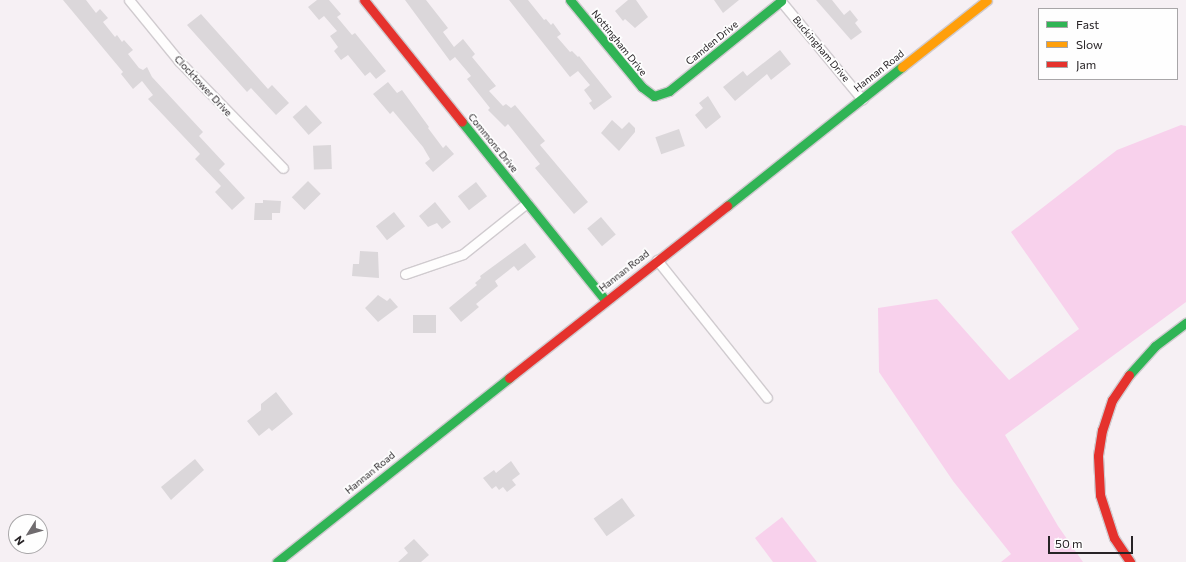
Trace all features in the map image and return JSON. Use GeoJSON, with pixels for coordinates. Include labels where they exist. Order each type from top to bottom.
{"type":"FeatureCollection","features":[{"type":"Feature","properties":{"kind":"street","name":"Clocktower Drive"},"geometry":{"type":"LineString","coordinates":[[129,0],[179,61],[283,168]]}},
{"type":"Feature","properties":{"kind":"street","name":"Commons Drive"},"geometry":{"type":"LineString","coordinates":[[364,0],[605,300]]}},
{"type":"Feature","properties":{"kind":"street","name":"Nottingham Drive"},"geometry":{"type":"LineString","coordinates":[[570,0],[642,88],[654,96]]}},
{"type":"Feature","properties":{"kind":"street","name":"Hannan Road"},"geometry":{"type":"LineString","coordinates":[[277,562],[605,300],[987,0]]}},
{"type":"Feature","properties":{"kind":"street","name":"Camden Drive"},"geometry":{"type":"LineString","coordinates":[[654,96],[669,91],[780,1]]}},
{"type":"Feature","properties":{"kind":"street","name":"Buckingham Drive"},"geometry":{"type":"LineString","coordinates":[[780,1],[862,99]]}},
{"type":"Feature","properties":{"kind":"street"},"geometry":{"type":"LineString","coordinates":[[405,274],[463,254],[527,203]]}},
{"type":"Feature","properties":{"kind":"street"},"geometry":{"type":"LineString","coordinates":[[657,260],[767,398]]}},
{"type":"Feature","properties":{"kind":"street"},"geometry":{"type":"LineString","coordinates":[[1130,562],[1112,534],[1100,495],[1098,456],[1102,430],[1112,400],[1129,374],[1155,346],[1186,323]]}},
{"type":"Feature","properties":{"kind":"shaded area"},"geometry":{"type":"Polygon","coordinates":[[[1181,125],[1186,126],[1186,302],[1005,435],[1058,526],[1083,562],[1001,562],[1011,554],[953,481],[879,372],[878,308],[937,299],[1009,380],[1079,329],[1011,232],[1117,150],[1181,125]]]}},
{"type":"Feature","properties":{"kind":"shaded area"},"geometry":{"type":"Polygon","coordinates":[[[782,517],[817,562],[773,562],[755,538],[782,517]]]}},
{"type":"Feature","properties":{"kind":"building"},"geometry":{"type":"Polygon","coordinates":[[[63,0],[86,0],[96,13],[100,9],[108,18],[103,22],[115,37],[117,35],[122,42],[124,40],[133,50],[128,54],[139,68],[143,70],[147,67],[152,77],[203,132],[199,136],[225,164],[219,170],[245,198],[232,210],[215,192],[221,186],[195,159],[200,154],[148,99],[153,95],[142,81],[133,89],[121,74],[123,72],[63,0]]]}},
{"type":"Feature","properties":{"kind":"building"},"geometry":{"type":"Polygon","coordinates":[[[317,0],[329,0],[341,14],[337,17],[352,35],[355,33],[386,71],[376,79],[370,72],[365,76],[348,55],[341,60],[334,51],[338,47],[330,36],[337,31],[324,16],[319,20],[308,7],[317,0]]]}},
{"type":"Feature","properties":{"kind":"building"},"geometry":{"type":"Polygon","coordinates":[[[405,0],[426,0],[448,28],[443,32],[454,47],[463,39],[475,54],[472,57],[496,86],[489,91],[503,106],[506,104],[511,108],[515,105],[545,141],[540,145],[588,202],[574,214],[535,168],[540,164],[508,124],[505,127],[488,110],[490,108],[467,79],[471,76],[455,57],[450,61],[405,0]]]}},
{"type":"Feature","properties":{"kind":"building"},"geometry":{"type":"Polygon","coordinates":[[[509,0],[528,0],[544,20],[546,19],[551,25],[553,23],[561,34],[557,37],[570,52],[572,51],[578,57],[579,56],[612,97],[594,110],[589,103],[592,101],[584,90],[590,85],[578,71],[570,77],[509,0]]]}},
{"type":"Feature","properties":{"kind":"building"},"geometry":{"type":"Polygon","coordinates":[[[628,0],[636,0],[648,17],[635,28],[625,19],[623,21],[615,11],[628,0]]]}},
{"type":"Feature","properties":{"kind":"building"},"geometry":{"type":"Polygon","coordinates":[[[714,0],[739,0],[723,13],[714,0]]]}},
{"type":"Feature","properties":{"kind":"building"},"geometry":{"type":"Polygon","coordinates":[[[816,0],[832,0],[844,15],[850,10],[858,20],[855,23],[862,32],[851,40],[816,0]]]}},
{"type":"Feature","properties":{"kind":"building"},"geometry":{"type":"Polygon","coordinates":[[[201,14],[268,89],[272,85],[289,103],[276,115],[251,88],[247,92],[187,25],[201,14]]]}},
{"type":"Feature","properties":{"kind":"building"},"geometry":{"type":"Polygon","coordinates":[[[780,50],[791,64],[771,80],[767,74],[735,101],[723,87],[743,71],[747,76],[780,50]]]}},
{"type":"Feature","properties":{"kind":"building"},"geometry":{"type":"Polygon","coordinates":[[[388,82],[397,93],[402,90],[443,148],[446,145],[454,154],[433,172],[425,163],[430,159],[423,147],[393,111],[390,114],[373,94],[388,82]]]}},
{"type":"Feature","properties":{"kind":"building"},"geometry":{"type":"Polygon","coordinates":[[[708,96],[721,117],[706,129],[695,115],[703,108],[699,103],[708,96]]]}},
{"type":"Feature","properties":{"kind":"building"},"geometry":{"type":"Polygon","coordinates":[[[306,105],[322,123],[309,135],[293,117],[306,105]]]}},
{"type":"Feature","properties":{"kind":"building"},"geometry":{"type":"Polygon","coordinates":[[[612,120],[622,129],[629,122],[635,128],[635,132],[619,151],[601,133],[612,120]]]}},
{"type":"Feature","properties":{"kind":"building"},"geometry":{"type":"Polygon","coordinates":[[[679,129],[685,146],[661,154],[655,137],[679,129]]]}},
{"type":"Feature","properties":{"kind":"building"},"geometry":{"type":"Polygon","coordinates":[[[331,145],[332,169],[314,170],[313,146],[331,145]]]}},
{"type":"Feature","properties":{"kind":"building"},"geometry":{"type":"Polygon","coordinates":[[[308,181],[321,194],[304,210],[292,197],[308,181]]]}},
{"type":"Feature","properties":{"kind":"building"},"geometry":{"type":"Polygon","coordinates":[[[476,182],[487,196],[469,210],[458,196],[476,182]]]}},
{"type":"Feature","properties":{"kind":"building"},"geometry":{"type":"Polygon","coordinates":[[[263,200],[281,201],[280,213],[272,213],[272,220],[254,220],[255,203],[263,203],[263,200]]]}},
{"type":"Feature","properties":{"kind":"building"},"geometry":{"type":"Polygon","coordinates":[[[435,202],[451,222],[442,229],[437,223],[428,227],[419,216],[435,202]]]}},
{"type":"Feature","properties":{"kind":"building"},"geometry":{"type":"Polygon","coordinates":[[[394,212],[405,226],[387,240],[376,226],[394,212]]]}},
{"type":"Feature","properties":{"kind":"building"},"geometry":{"type":"Polygon","coordinates":[[[601,217],[616,235],[602,246],[587,229],[601,217]]]}},
{"type":"Feature","properties":{"kind":"building"},"geometry":{"type":"Polygon","coordinates":[[[525,243],[536,257],[518,271],[514,266],[495,281],[498,286],[476,304],[479,307],[461,322],[449,308],[477,285],[475,283],[481,278],[480,276],[525,243]]]}},
{"type":"Feature","properties":{"kind":"building"},"geometry":{"type":"Polygon","coordinates":[[[360,251],[378,252],[379,278],[352,276],[353,264],[359,264],[360,251]]]}},
{"type":"Feature","properties":{"kind":"building"},"geometry":{"type":"Polygon","coordinates":[[[378,295],[387,301],[390,298],[398,307],[378,322],[365,308],[378,295]]]}},
{"type":"Feature","properties":{"kind":"building"},"geometry":{"type":"Polygon","coordinates":[[[413,315],[436,315],[436,333],[413,333],[413,315]]]}},
{"type":"Feature","properties":{"kind":"building"},"geometry":{"type":"Polygon","coordinates":[[[276,392],[293,414],[272,431],[269,428],[259,436],[247,421],[261,410],[261,404],[276,392]]]}},
{"type":"Feature","properties":{"kind":"building"},"geometry":{"type":"Polygon","coordinates":[[[195,459],[204,470],[171,500],[161,487],[195,459]]]}},
{"type":"Feature","properties":{"kind":"building"},"geometry":{"type":"Polygon","coordinates":[[[511,461],[520,474],[512,480],[516,485],[507,492],[503,487],[499,490],[496,486],[492,489],[483,478],[494,470],[496,473],[511,461]]]}},
{"type":"Feature","properties":{"kind":"building"},"geometry":{"type":"Polygon","coordinates":[[[622,498],[635,516],[607,536],[594,519],[622,498]]]}},
{"type":"Feature","properties":{"kind":"building"},"geometry":{"type":"Polygon","coordinates":[[[414,539],[429,555],[421,562],[398,562],[408,553],[404,548],[414,539]]]}},
{"type":"Feature","properties":{"kind":"traffic: fast"},"geometry":{"type":"LineString","coordinates":[[570,0],[642,87],[654,96],[669,91],[781,1]]}},
{"type":"Feature","properties":{"kind":"traffic: fast"},"geometry":{"type":"LineString","coordinates":[[727,206],[902,67]]}},
{"type":"Feature","properties":{"kind":"traffic: fast"},"geometry":{"type":"LineString","coordinates":[[462,122],[605,300]]}},
{"type":"Feature","properties":{"kind":"traffic: fast"},"geometry":{"type":"LineString","coordinates":[[1129,375],[1155,346],[1186,323]]}},
{"type":"Feature","properties":{"kind":"traffic: fast"},"geometry":{"type":"LineString","coordinates":[[277,562],[509,378]]}},
{"type":"Feature","properties":{"kind":"traffic: slow"},"geometry":{"type":"LineString","coordinates":[[902,67],[987,0]]}},
{"type":"Feature","properties":{"kind":"traffic: jam"},"geometry":{"type":"LineString","coordinates":[[364,0],[462,122]]}},
{"type":"Feature","properties":{"kind":"traffic: jam"},"geometry":{"type":"LineString","coordinates":[[509,378],[727,206]]}},
{"type":"Feature","properties":{"kind":"traffic: jam"},"geometry":{"type":"LineString","coordinates":[[1129,375],[1112,400],[1102,430],[1098,456],[1100,495],[1114,538],[1130,562]]}}]}
